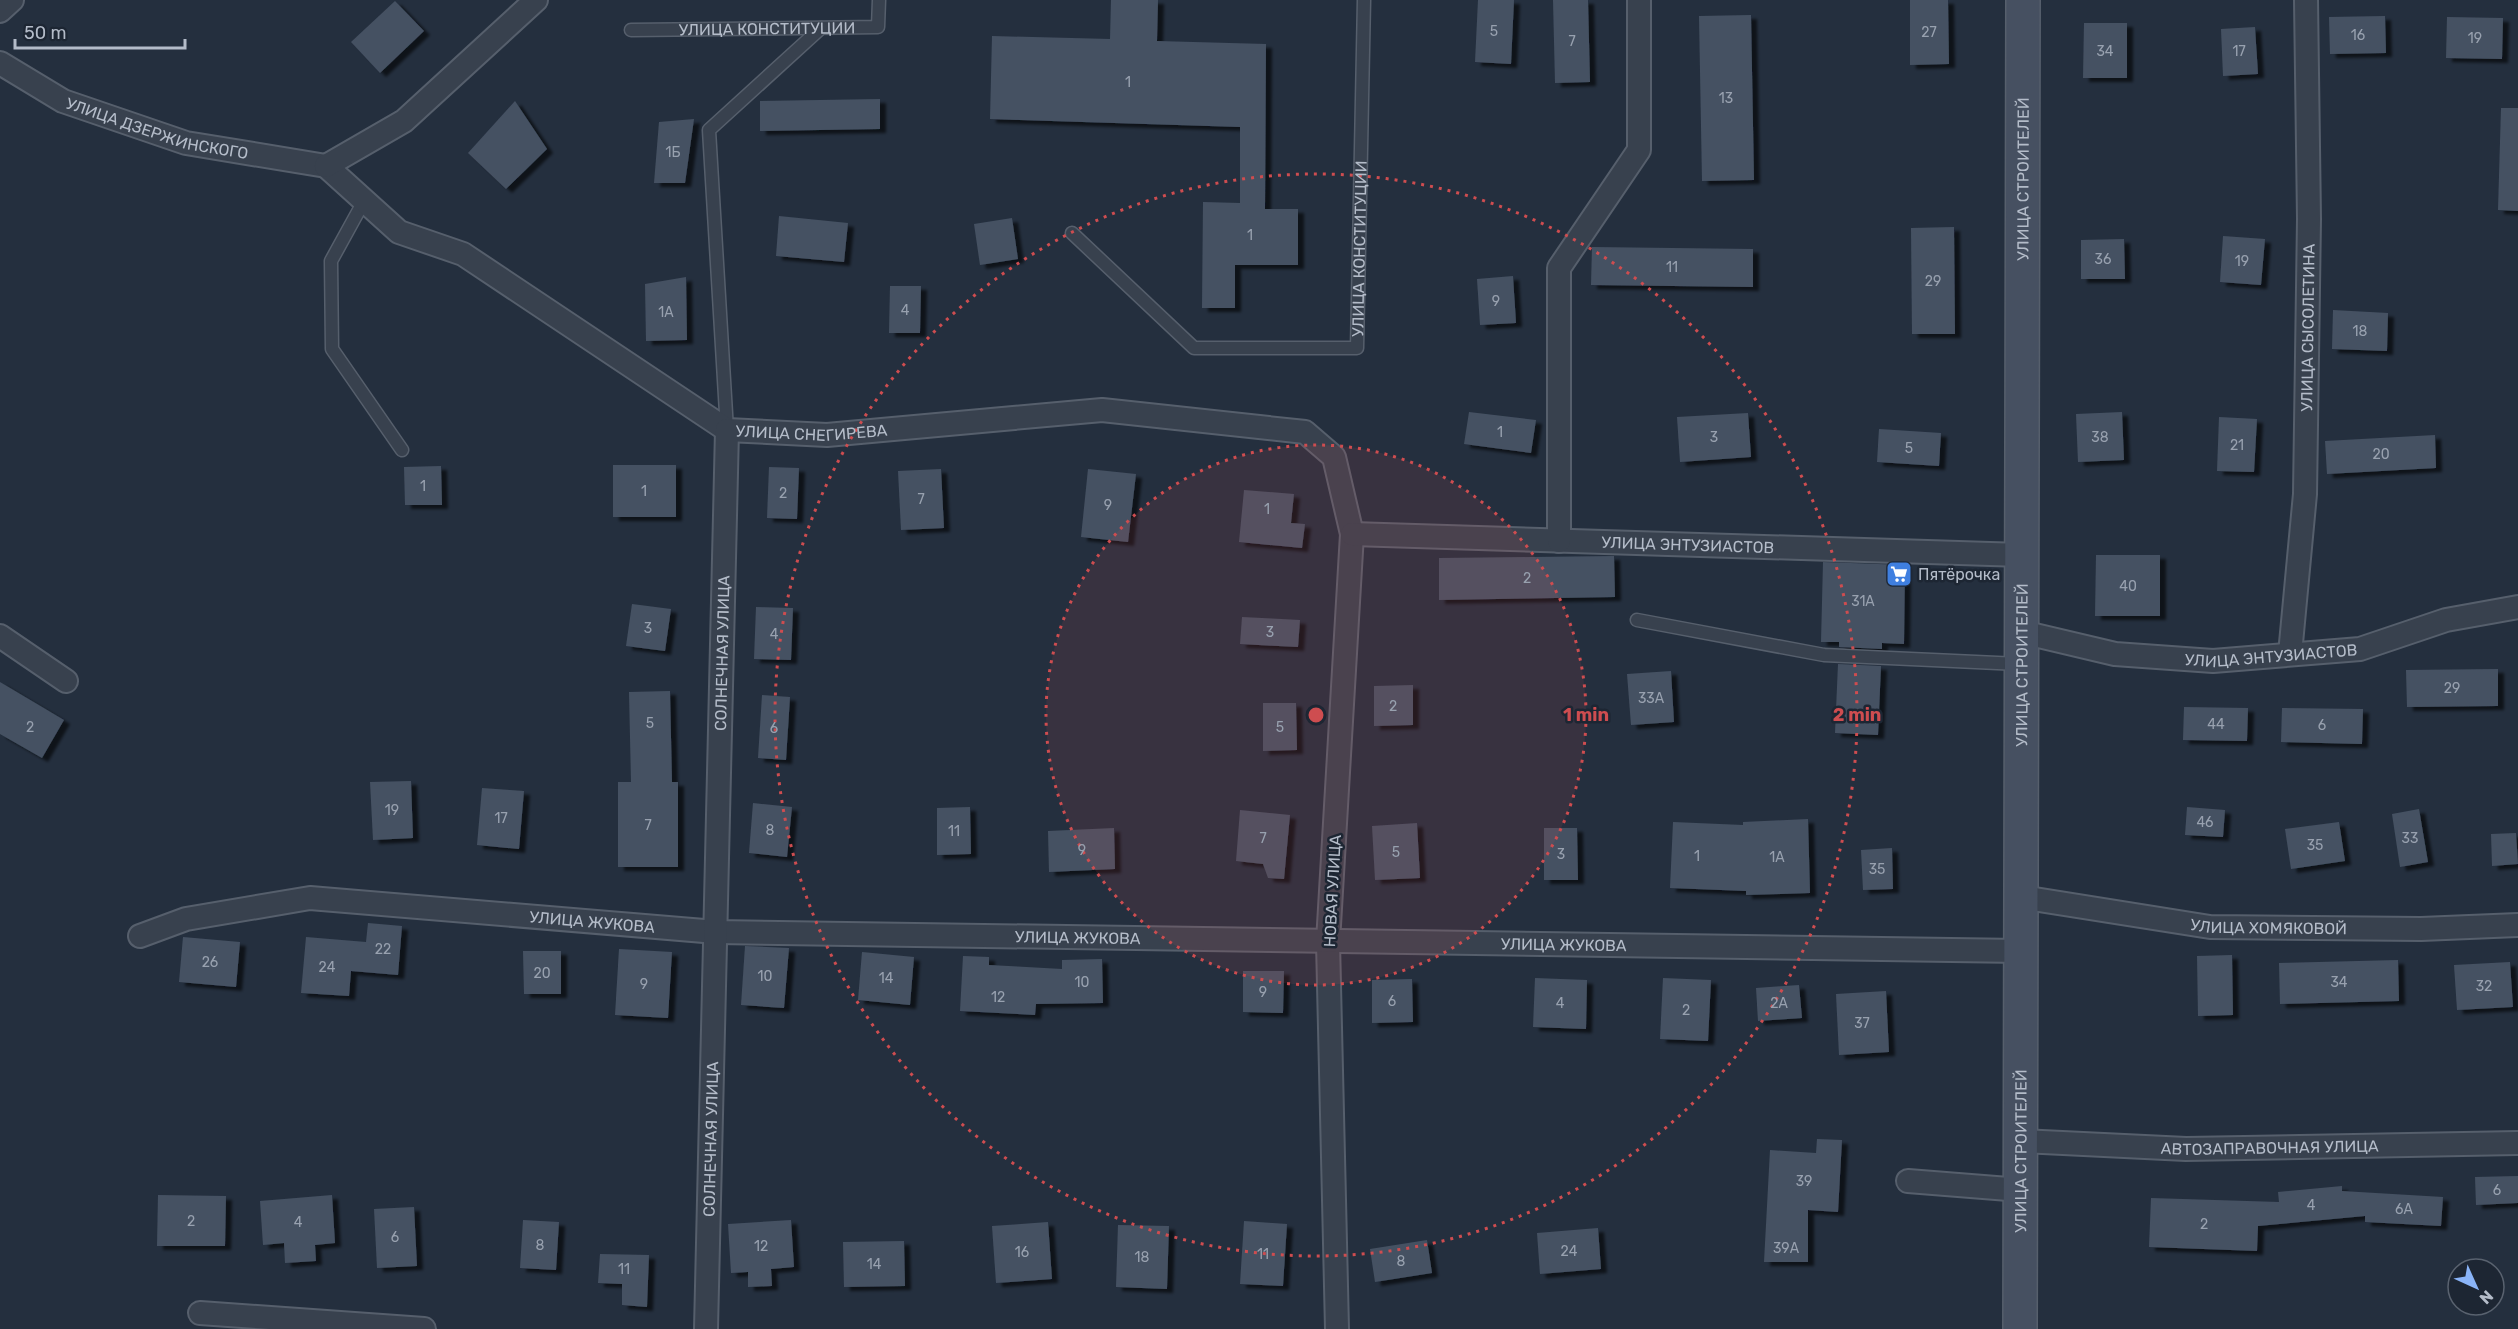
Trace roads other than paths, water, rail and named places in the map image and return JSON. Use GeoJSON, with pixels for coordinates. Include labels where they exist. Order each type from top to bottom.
{"type":"FeatureCollection","features":[{"type":"Feature","properties":{"kind":"main road","name":"УЛИЦА СТРОИТЕЛЕЙ"},"geometry":{"type":"LineString","coordinates":[[2020,1329],[2023,0]]}},
{"type":"Feature","properties":{"kind":"street"},"geometry":{"type":"LineString","coordinates":[[0,11],[12,0]]}},
{"type":"Feature","properties":{"kind":"street"},"geometry":{"type":"LineString","coordinates":[[326,166],[404,121],[536,0]]}},
{"type":"Feature","properties":{"kind":"street"},"geometry":{"type":"LineString","coordinates":[[1559,541],[1559,268],[1639,150],[1639,0]]}},
{"type":"Feature","properties":{"kind":"street","name":"УЛИЦА СЫСОЛЕТИНА"},"geometry":{"type":"LineString","coordinates":[[2290,654],[2305,494],[2309,219],[2306,0]]}},
{"type":"Feature","properties":{"kind":"street","name":"УЛИЦА ДЗЕРЖИНСКОГО"},"geometry":{"type":"LineString","coordinates":[[0,63],[63,100],[186,143],[326,166]]}},
{"type":"Feature","properties":{"kind":"street","name":"УЛИЦА СНЕГИРЕВА"},"geometry":{"type":"LineString","coordinates":[[326,166],[399,232],[463,254],[727,430],[827,435],[1102,410],[1305,432],[1334,457]]}},
{"type":"Feature","properties":{"kind":"street","name":"СОЛНЕЧНАЯ УЛИЦА"},"geometry":{"type":"LineString","coordinates":[[706,1329],[727,430]]}},
{"type":"Feature","properties":{"kind":"street","name":"НОВАЯ УЛИЦА"},"geometry":{"type":"LineString","coordinates":[[1334,457],[1352,534],[1328,942],[1337,1329]]}},
{"type":"Feature","properties":{"kind":"street","name":"УЛИЦА ЭНТУЗИАСТОВ"},"geometry":{"type":"LineString","coordinates":[[1352,534],[2022,555]]}},
{"type":"Feature","properties":{"kind":"street","name":"УЛИЦА ЭНТУЗИАСТОВ"},"geometry":{"type":"LineString","coordinates":[[2022,632],[2115,654],[2213,661],[2360,649],[2446,620],[2518,607]]}},
{"type":"Feature","properties":{"kind":"street"},"geometry":{"type":"LineString","coordinates":[[0,636],[66,681]]}},
{"type":"Feature","properties":{"kind":"street","name":"УЛИЦА ХОМЯКОВОЙ"},"geometry":{"type":"LineString","coordinates":[[2021,897],[2210,927],[2421,929],[2518,925]]}},
{"type":"Feature","properties":{"kind":"street","name":"УЛИЦА ЖУКОВА"},"geometry":{"type":"LineString","coordinates":[[140,936],[186,920],[310,898],[717,932],[2021,951]]}},
{"type":"Feature","properties":{"kind":"street","name":"АВТОЗАПРАВОЧНАЯ УЛИЦА"},"geometry":{"type":"LineString","coordinates":[[2021,1142],[2186,1149],[2518,1143]]}},
{"type":"Feature","properties":{"kind":"street"},"geometry":{"type":"LineString","coordinates":[[1908,1181],[2021,1190]]}},
{"type":"Feature","properties":{"kind":"street"},"geometry":{"type":"LineString","coordinates":[[200,1313],[424,1329]]}},
{"type":"Feature","properties":{"kind":"lane","name":"УЛИЦА КОНСТИТУЦИИ"},"geometry":{"type":"LineString","coordinates":[[632,30],[878,27],[879,0]]}},
{"type":"Feature","properties":{"kind":"lane","name":"УЛИЦА КОНСТИТУЦИИ"},"geometry":{"type":"LineString","coordinates":[[1072,233],[1194,348],[1357,348],[1364,0]]}},
{"type":"Feature","properties":{"kind":"lane","name":"СОЛНЕЧНАЯ УЛИЦА"},"geometry":{"type":"LineString","coordinates":[[727,430],[709,130],[821,28]]}},
{"type":"Feature","properties":{"kind":"lane"},"geometry":{"type":"LineString","coordinates":[[364,201],[331,261],[332,349],[402,450]]}},
{"type":"Feature","properties":{"kind":"lane"},"geometry":{"type":"LineString","coordinates":[[1637,620],[1824,655],[2022,664]]}},
{"type":"Feature","properties":{"kind":"place","name":"Пятёрочка"},"geometry":{"type":"Point","coordinates":[1899,574]}}]}
